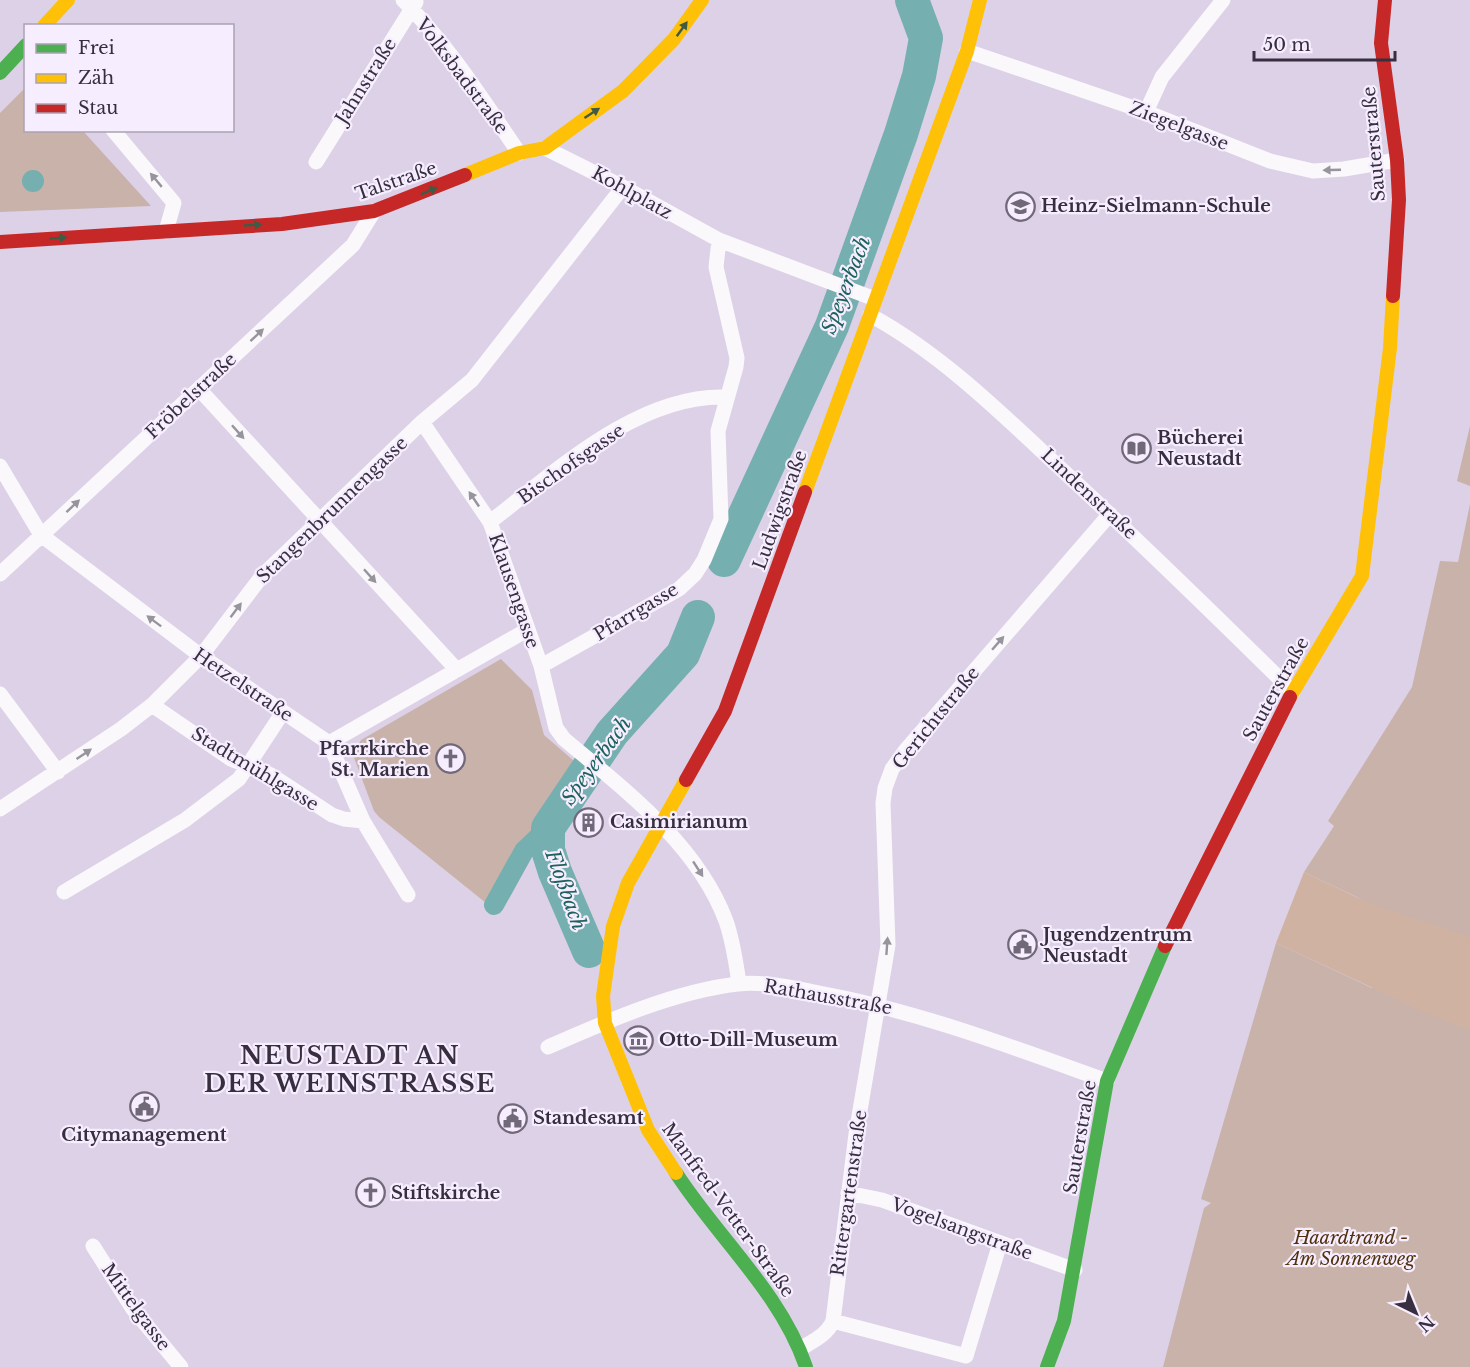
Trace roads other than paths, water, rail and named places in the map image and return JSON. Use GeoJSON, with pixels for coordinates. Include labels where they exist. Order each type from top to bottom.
{"type":"FeatureCollection","features":[{"type":"Feature","properties":{"kind":"main road"},"geometry":{"type":"LineString","coordinates":[[46,24],[68,0]]}},
{"type":"Feature","properties":{"kind":"main road","name":"Talstraße"},"geometry":{"type":"LineString","coordinates":[[0,242],[282,224],[374,211],[519,153],[544,148],[623,91],[674,39],[702,0]]}},
{"type":"Feature","properties":{"kind":"main road","name":"Ludwigstraße"},"geometry":{"type":"LineString","coordinates":[[605,1023],[603,996],[613,926],[628,883],[711,740],[724,711],[967,51],[980,0]]}},
{"type":"Feature","properties":{"kind":"main road","name":"Sauterstraße"},"geometry":{"type":"LineString","coordinates":[[1047,1367],[1064,1321],[1075,1270],[1107,1081],[1133,1015],[1182,908],[1293,692],[1362,576],[1390,348],[1399,200],[1397,160],[1381,43],[1384,0]]}},
{"type":"Feature","properties":{"kind":"main road"},"geometry":{"type":"LineString","coordinates":[[0,73],[24,47]]}},
{"type":"Feature","properties":{"kind":"main road","name":"Manfred-Vetter-Straße"},"geometry":{"type":"LineString","coordinates":[[605,1023],[648,1130],[691,1196],[747,1266],[800,1349]]}},
{"type":"Feature","properties":{"kind":"main road"},"geometry":{"type":"LineString","coordinates":[[800,1349],[806,1367]]}},
{"type":"Feature","properties":{"kind":"street"},"geometry":{"type":"LineString","coordinates":[[1146,112],[1162,77],[1223,0]]}},
{"type":"Feature","properties":{"kind":"street","name":"Volksbadstraße"},"geometry":{"type":"LineString","coordinates":[[411,3],[467,76],[519,153]]}},
{"type":"Feature","properties":{"kind":"street","name":"Jahnstraße"},"geometry":{"type":"LineString","coordinates":[[316,162],[411,3]]}},
{"type":"Feature","properties":{"kind":"street","name":"Ziegelgasse"},"geometry":{"type":"LineString","coordinates":[[967,51],[1146,112],[1270,161],[1313,171],[1344,170],[1397,160]]}},
{"type":"Feature","properties":{"kind":"street"},"geometry":{"type":"LineString","coordinates":[[115,132],[174,203],[166,231]]}},
{"type":"Feature","properties":{"kind":"street","name":"Kohlplatz"},"geometry":{"type":"LineString","coordinates":[[544,148],[623,187],[719,240],[875,299]]}},
{"type":"Feature","properties":{"kind":"street"},"geometry":{"type":"LineString","coordinates":[[422,422],[472,380],[623,187]]}},
{"type":"Feature","properties":{"kind":"street","name":"Fröbelstraße"},"geometry":{"type":"LineString","coordinates":[[0,574],[353,246],[364,232],[374,211]]}},
{"type":"Feature","properties":{"kind":"street"},"geometry":{"type":"LineString","coordinates":[[719,240],[716,267],[736,358],[726,397]]}},
{"type":"Feature","properties":{"kind":"street","name":"Lindenstraße"},"geometry":{"type":"LineString","coordinates":[[870,315],[901,332],[937,359],[1024,434],[1293,692]]}},
{"type":"Feature","properties":{"kind":"street"},"geometry":{"type":"LineString","coordinates":[[199,389],[457,670]]}},
{"type":"Feature","properties":{"kind":"street","name":"Bischofsgasse"},"geometry":{"type":"LineString","coordinates":[[490,522],[624,424],[694,399],[726,397]]}},
{"type":"Feature","properties":{"kind":"street","name":"Pfarrgasse"},"geometry":{"type":"LineString","coordinates":[[541,666],[679,589],[695,574],[721,519],[718,431],[726,397]]}},
{"type":"Feature","properties":{"kind":"street","name":"Stangenbrunnengasse"},"geometry":{"type":"LineString","coordinates":[[0,809],[58,772],[152,705],[201,656],[262,576],[422,422]]}},
{"type":"Feature","properties":{"kind":"street","name":"Klausengasse"},"geometry":{"type":"LineString","coordinates":[[422,422],[490,522],[541,666],[556,728],[660,825],[694,863],[719,904],[733,946],[739,984]]}},
{"type":"Feature","properties":{"kind":"street","name":"Hetzelstraße"},"geometry":{"type":"LineString","coordinates":[[0,466],[41,535],[201,656],[329,743]]}},
{"type":"Feature","properties":{"kind":"street","name":"Gerichtstraße"},"geometry":{"type":"LineString","coordinates":[[879,1004],[888,945],[883,803],[885,788],[892,769],[905,751],[1110,514]]}},
{"type":"Feature","properties":{"kind":"street"},"geometry":{"type":"LineString","coordinates":[[408,895],[363,821],[329,743],[527,630]]}},
{"type":"Feature","properties":{"kind":"street"},"geometry":{"type":"LineString","coordinates":[[0,694],[58,772]]}},
{"type":"Feature","properties":{"kind":"street","name":"Stadtmühlgasse"},"geometry":{"type":"LineString","coordinates":[[152,705],[231,759],[271,775],[332,815],[363,821]]}},
{"type":"Feature","properties":{"kind":"street"},"geometry":{"type":"LineString","coordinates":[[63,892],[185,820],[239,779],[283,712]]}},
{"type":"Feature","properties":{"kind":"street","name":"Rathausstraße"},"geometry":{"type":"LineString","coordinates":[[548,1047],[605,1023],[670,1001],[739,984],[794,988],[879,1004],[1107,1081]]}},
{"type":"Feature","properties":{"kind":"street","name":"Rittergartenstraße"},"geometry":{"type":"LineString","coordinates":[[833,1321],[848,1193],[879,1004]]}},
{"type":"Feature","properties":{"kind":"street","name":"Vogelsangstraße"},"geometry":{"type":"LineString","coordinates":[[848,1193],[882,1200],[1075,1270]]}},
{"type":"Feature","properties":{"kind":"street"},"geometry":{"type":"LineString","coordinates":[[800,1349],[823,1335],[833,1321],[966,1356],[1000,1243]]}},
{"type":"Feature","properties":{"kind":"street","name":"Mittelgasse"},"geometry":{"type":"LineString","coordinates":[[93,1246],[133,1309],[181,1367]]}},
{"type":"Feature","properties":{"kind":"waterway","name":"Speyerbach"},"geometry":{"type":"LineString","coordinates":[[724,560],[832,326],[901,134],[919,76],[926,38],[912,0]]}},
{"type":"Feature","properties":{"kind":"waterway","name":"Speyerbach"},"geometry":{"type":"LineString","coordinates":[[589,951],[555,872],[548,850],[548,828],[612,733],[683,654],[698,617]]}},
{"type":"Feature","properties":{"kind":"waterway","name":"Speyerbach"},"geometry":{"type":"LineString","coordinates":[[494,905],[524,851],[548,828]]}},
{"type":"Feature","properties":{"kind":"place","name":"Heinz-Sielmann-Schule"},"geometry":{"type":"Point","coordinates":[1020,206]}},
{"type":"Feature","properties":{"kind":"place","name":"Bücherei Neustadt"},"geometry":{"type":"Point","coordinates":[1136,448]}},
{"type":"Feature","properties":{"kind":"place","name":"Pfarrkirche St. Marien"},"geometry":{"type":"Point","coordinates":[450,759]}},
{"type":"Feature","properties":{"kind":"place","name":"Casimirianum"},"geometry":{"type":"Point","coordinates":[589,822]}},
{"type":"Feature","properties":{"kind":"place","name":"Jugendzentrum Neustadt"},"geometry":{"type":"Point","coordinates":[1022,945]}},
{"type":"Feature","properties":{"kind":"place","name":"Otto-Dill-Museum"},"geometry":{"type":"Point","coordinates":[638,1040]}},
{"type":"Feature","properties":{"kind":"place","name":"Citymanagement"},"geometry":{"type":"Point","coordinates":[144,1106]}},
{"type":"Feature","properties":{"kind":"place","name":"Standesamt"},"geometry":{"type":"Point","coordinates":[512,1118]}},
{"type":"Feature","properties":{"kind":"place","name":"Stiftskirche"},"geometry":{"type":"Point","coordinates":[370,1193]}},
{"type":"Feature","properties":{"kind":"district","name":"NEUSTADT AN DER WEINSTRASSE"},"geometry":{"type":"Point","coordinates":[350,1070]}},
{"type":"Feature","properties":{"kind":"water label","name":"Floßbach"},"geometry":{"type":"Point","coordinates":[566,890]}},
{"type":"Feature","properties":{"kind":"park label","name":"Haardtrand - Am Sonnenweg"},"geometry":{"type":"Point","coordinates":[1351,1248]}}]}
